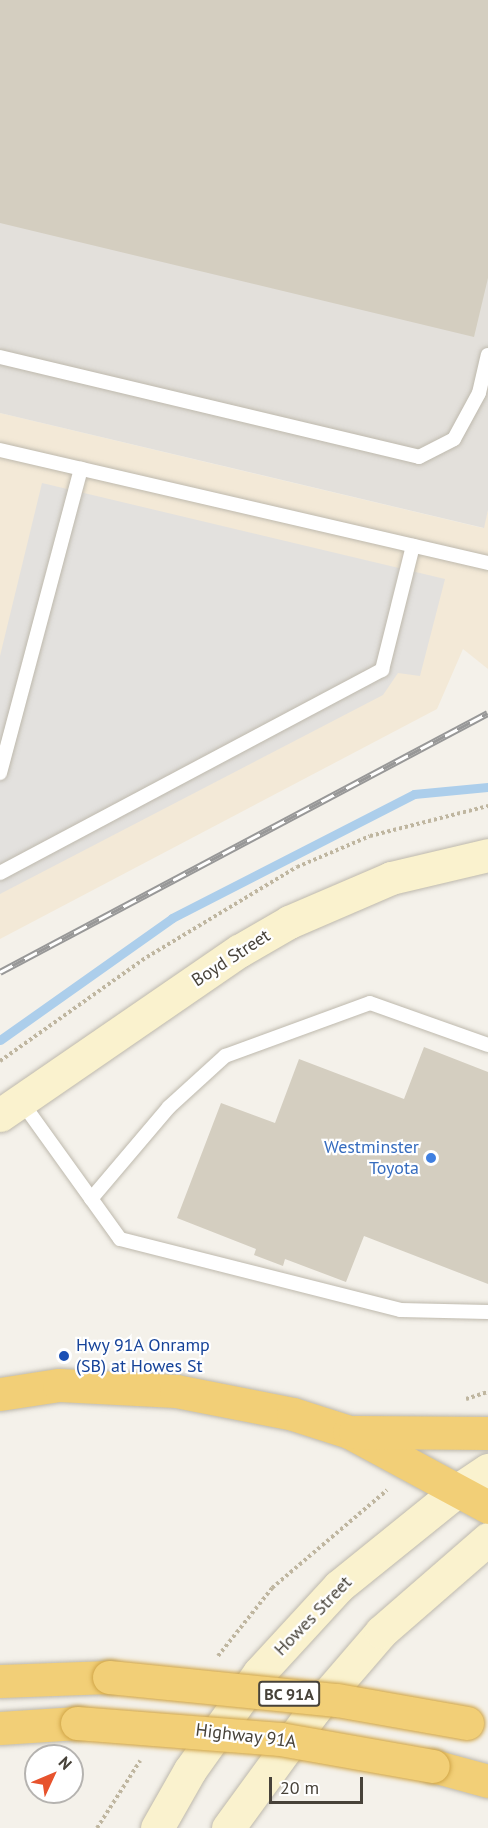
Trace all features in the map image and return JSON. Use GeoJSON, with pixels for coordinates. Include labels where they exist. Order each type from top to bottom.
{"type":"FeatureCollection","features":[{"type":"Feature","properties":{"kind":"highway"},"geometry":{"type":"LineString","coordinates":[[0,1394],[59,1385],[176,1391],[293,1414],[349,1432],[488,1507]]}},
{"type":"Feature","properties":{"kind":"highway"},"geometry":{"type":"LineString","coordinates":[[349,1432],[488,1433]]}},
{"type":"Feature","properties":{"kind":"highway","name":"BC 91A"},"geometry":{"type":"LineString","coordinates":[[0,1681],[110,1677],[337,1700],[478,1726]]}},
{"type":"Feature","properties":{"kind":"highway","name":"Highway 91A"},"geometry":{"type":"LineString","coordinates":[[0,1728],[77,1723],[280,1739],[433,1766],[488,1781]]}},
{"type":"Feature","properties":{"kind":"main road","name":"Boyd Street"},"geometry":{"type":"LineString","coordinates":[[10,1108],[239,951],[289,922],[390,878],[488,855]]}},
{"type":"Feature","properties":{"kind":"main road","name":"Howes Street"},"geometry":{"type":"LineString","coordinates":[[158,1828],[190,1770],[259,1673],[339,1586],[458,1490],[488,1470]]}},
{"type":"Feature","properties":{"kind":"main road"},"geometry":{"type":"LineString","coordinates":[[228,1828],[314,1710],[381,1632],[488,1539]]}},
{"type":"Feature","properties":{"kind":"lane"},"geometry":{"type":"LineString","coordinates":[[0,357],[419,457],[454,439],[479,393],[488,355]]}},
{"type":"Feature","properties":{"kind":"lane"},"geometry":{"type":"LineString","coordinates":[[0,450],[488,564]]}},
{"type":"Feature","properties":{"kind":"lane"},"geometry":{"type":"LineString","coordinates":[[0,773],[81,468]]}},
{"type":"Feature","properties":{"kind":"lane"},"geometry":{"type":"LineString","coordinates":[[0,873],[382,670],[412,546]]}},
{"type":"Feature","properties":{"kind":"lane"},"geometry":{"type":"LineString","coordinates":[[91,1199],[169,1107],[225,1056],[370,1003],[488,1045]]}},
{"type":"Feature","properties":{"kind":"lane"},"geometry":{"type":"LineString","coordinates":[[10,1108],[91,1199],[120,1239],[400,1310],[488,1312]]}},
{"type":"Feature","properties":{"kind":"path"},"geometry":{"type":"LineString","coordinates":[[462,1400],[488,1392]]}},
{"type":"Feature","properties":{"kind":"path"},"geometry":{"type":"LineString","coordinates":[[213,1662],[272,1588],[388,1489]]}},
{"type":"Feature","properties":{"kind":"path"},"geometry":{"type":"LineString","coordinates":[[97,1828],[146,1752]]}},
{"type":"Feature","properties":{"kind":"shaded area"},"geometry":{"type":"Polygon","coordinates":[[[0,0],[488,0],[488,510],[484,528],[0,413],[0,0]]]}},
{"type":"Feature","properties":{"kind":"shaded area"},"geometry":{"type":"Polygon","coordinates":[[[0,413],[483,528],[488,510],[488,669],[463,649],[437,709],[0,939],[0,413]]]}},
{"type":"Feature","properties":{"kind":"shaded area"},"geometry":{"type":"Polygon","coordinates":[[[42,483],[445,579],[420,676],[398,673],[383,695],[0,894],[0,656],[42,483]]]}},
{"type":"Feature","properties":{"kind":"building"},"geometry":{"type":"Polygon","coordinates":[[[0,0],[488,0],[488,278],[474,337],[0,223],[0,0]]]}},
{"type":"Feature","properties":{"kind":"building"},"geometry":{"type":"Polygon","coordinates":[[[424,1047],[488,1072],[488,1284],[364,1236],[346,1282],[285,1259],[283,1266],[254,1255],[256,1249],[177,1218],[221,1103],[275,1123],[299,1059],[404,1099],[424,1047]]]}},
{"type":"Feature","properties":{"kind":"waterway"},"geometry":{"type":"LineString","coordinates":[[0,1040],[172,918],[414,794],[488,787]]}},
{"type":"Feature","properties":{"kind":"railway"},"geometry":{"type":"LineString","coordinates":[[0,972],[488,713]]}},
{"type":"Feature","properties":{"kind":"place","name":"Westminster Toyota"},"geometry":{"type":"Point","coordinates":[431,1158]}},
{"type":"Feature","properties":{"kind":"place","name":"Hwy 91A Onramp (SB) at Howes St"},"geometry":{"type":"Point","coordinates":[64,1356]}}]}
